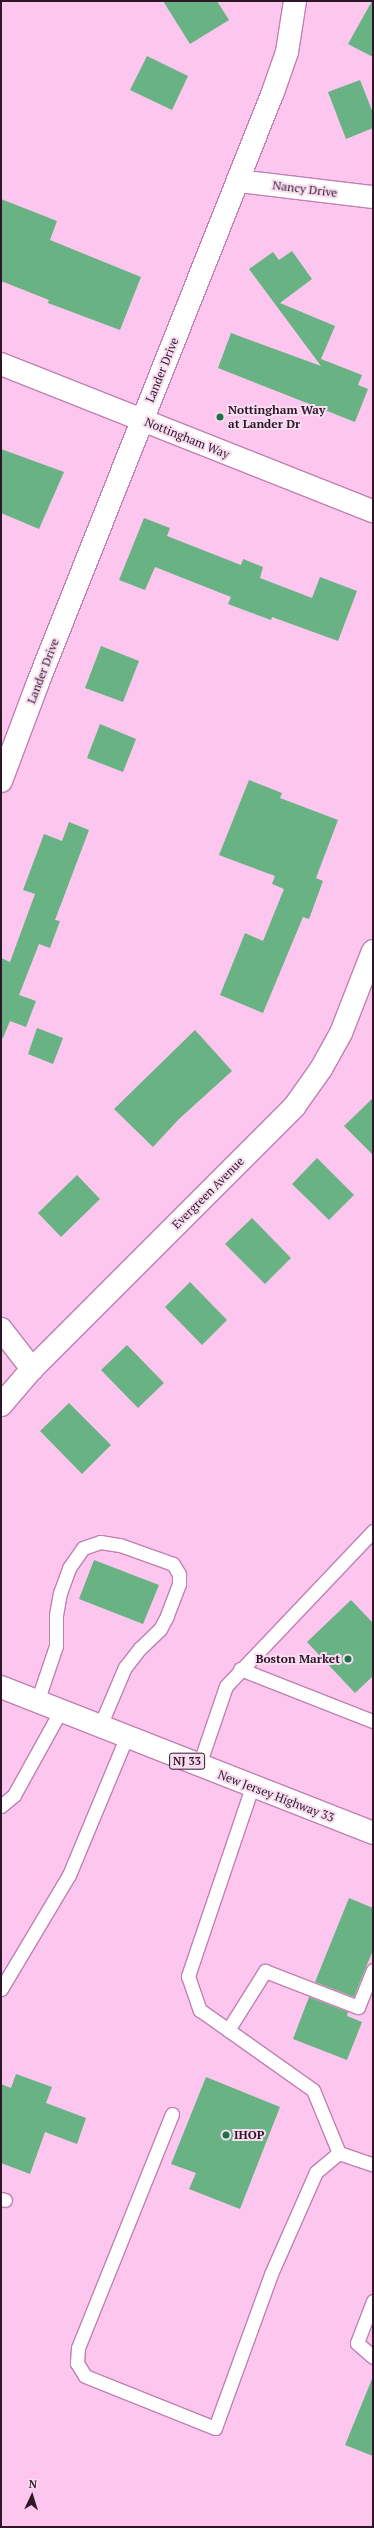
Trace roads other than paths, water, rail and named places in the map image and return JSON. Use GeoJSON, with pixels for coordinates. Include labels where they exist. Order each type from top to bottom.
{"type":"FeatureCollection","features":[{"type":"Feature","properties":{"kind":"street","name":"Lander Drive"},"geometry":{"type":"LineString","coordinates":[[1,781],[142,420],[238,181],[287,52],[295,1]]}},
{"type":"Feature","properties":{"kind":"street","name":"Nancy Drive"},"geometry":{"type":"LineString","coordinates":[[238,181],[373,197]]}},
{"type":"Feature","properties":{"kind":"street","name":"Nottingham Way"},"geometry":{"type":"LineString","coordinates":[[1,364],[373,511]]}},
{"type":"Feature","properties":{"kind":"street","name":"Evergreen Avenue"},"geometry":{"type":"LineString","coordinates":[[1,1405],[32,1369],[294,1107],[321,1069],[341,1033],[373,951]]}},
{"type":"Feature","properties":{"kind":"street"},"geometry":{"type":"LineString","coordinates":[[1,1329],[32,1369]]}},
{"type":"Feature","properties":{"kind":"street","name":"New Jersey Highway 33"},"geometry":{"type":"LineString","coordinates":[[1,1687],[373,1833]]}},
{"type":"Feature","properties":{"kind":"lane"},"geometry":{"type":"LineString","coordinates":[[198,1765],[226,1686],[240,1669],[373,1531]]}},
{"type":"Feature","properties":{"kind":"lane"},"geometry":{"type":"LineString","coordinates":[[37,1702],[56,1646],[56,1615],[60,1593],[69,1568],[84,1548],[100,1542],[120,1545],[173,1564],[179,1574],[179,1584],[167,1616],[160,1629],[140,1648],[125,1667],[100,1726]]}},
{"type":"Feature","properties":{"kind":"lane"},"geometry":{"type":"LineString","coordinates":[[240,1669],[373,1721]]}},
{"type":"Feature","properties":{"kind":"lane"},"geometry":{"type":"LineString","coordinates":[[1,1806],[14,1795],[61,1710]]}},
{"type":"Feature","properties":{"kind":"lane"},"geometry":{"type":"LineString","coordinates":[[1,1989],[69,1874],[127,1736]]}},
{"type":"Feature","properties":{"kind":"lane"},"geometry":{"type":"LineString","coordinates":[[252,1786],[188,1976],[200,2010],[313,2090],[339,2153],[373,2165]]}},
{"type":"Feature","properties":{"kind":"lane"},"geometry":{"type":"LineString","coordinates":[[228,2030],[264,1971],[358,2007],[373,1970]]}},
{"type":"Feature","properties":{"kind":"lane"},"geometry":{"type":"LineString","coordinates":[[172,2114],[78,2348],[77,2363],[85,2376],[215,2428],[272,2274],[316,2172],[339,2153]]}},
{"type":"Feature","properties":{"kind":"lane"},"geometry":{"type":"LineString","coordinates":[[373,2301],[357,2342],[373,2357]]}},
{"type":"Feature","properties":{"kind":"place","name":"Nottingham Way at Lander Dr"},"geometry":{"type":"Point","coordinates":[220,417]}},
{"type":"Feature","properties":{"kind":"place","name":"Boston Market"},"geometry":{"type":"Point","coordinates":[348,1659]}},
{"type":"Feature","properties":{"kind":"place","name":"IHOP"},"geometry":{"type":"Point","coordinates":[226,2135]}}]}
